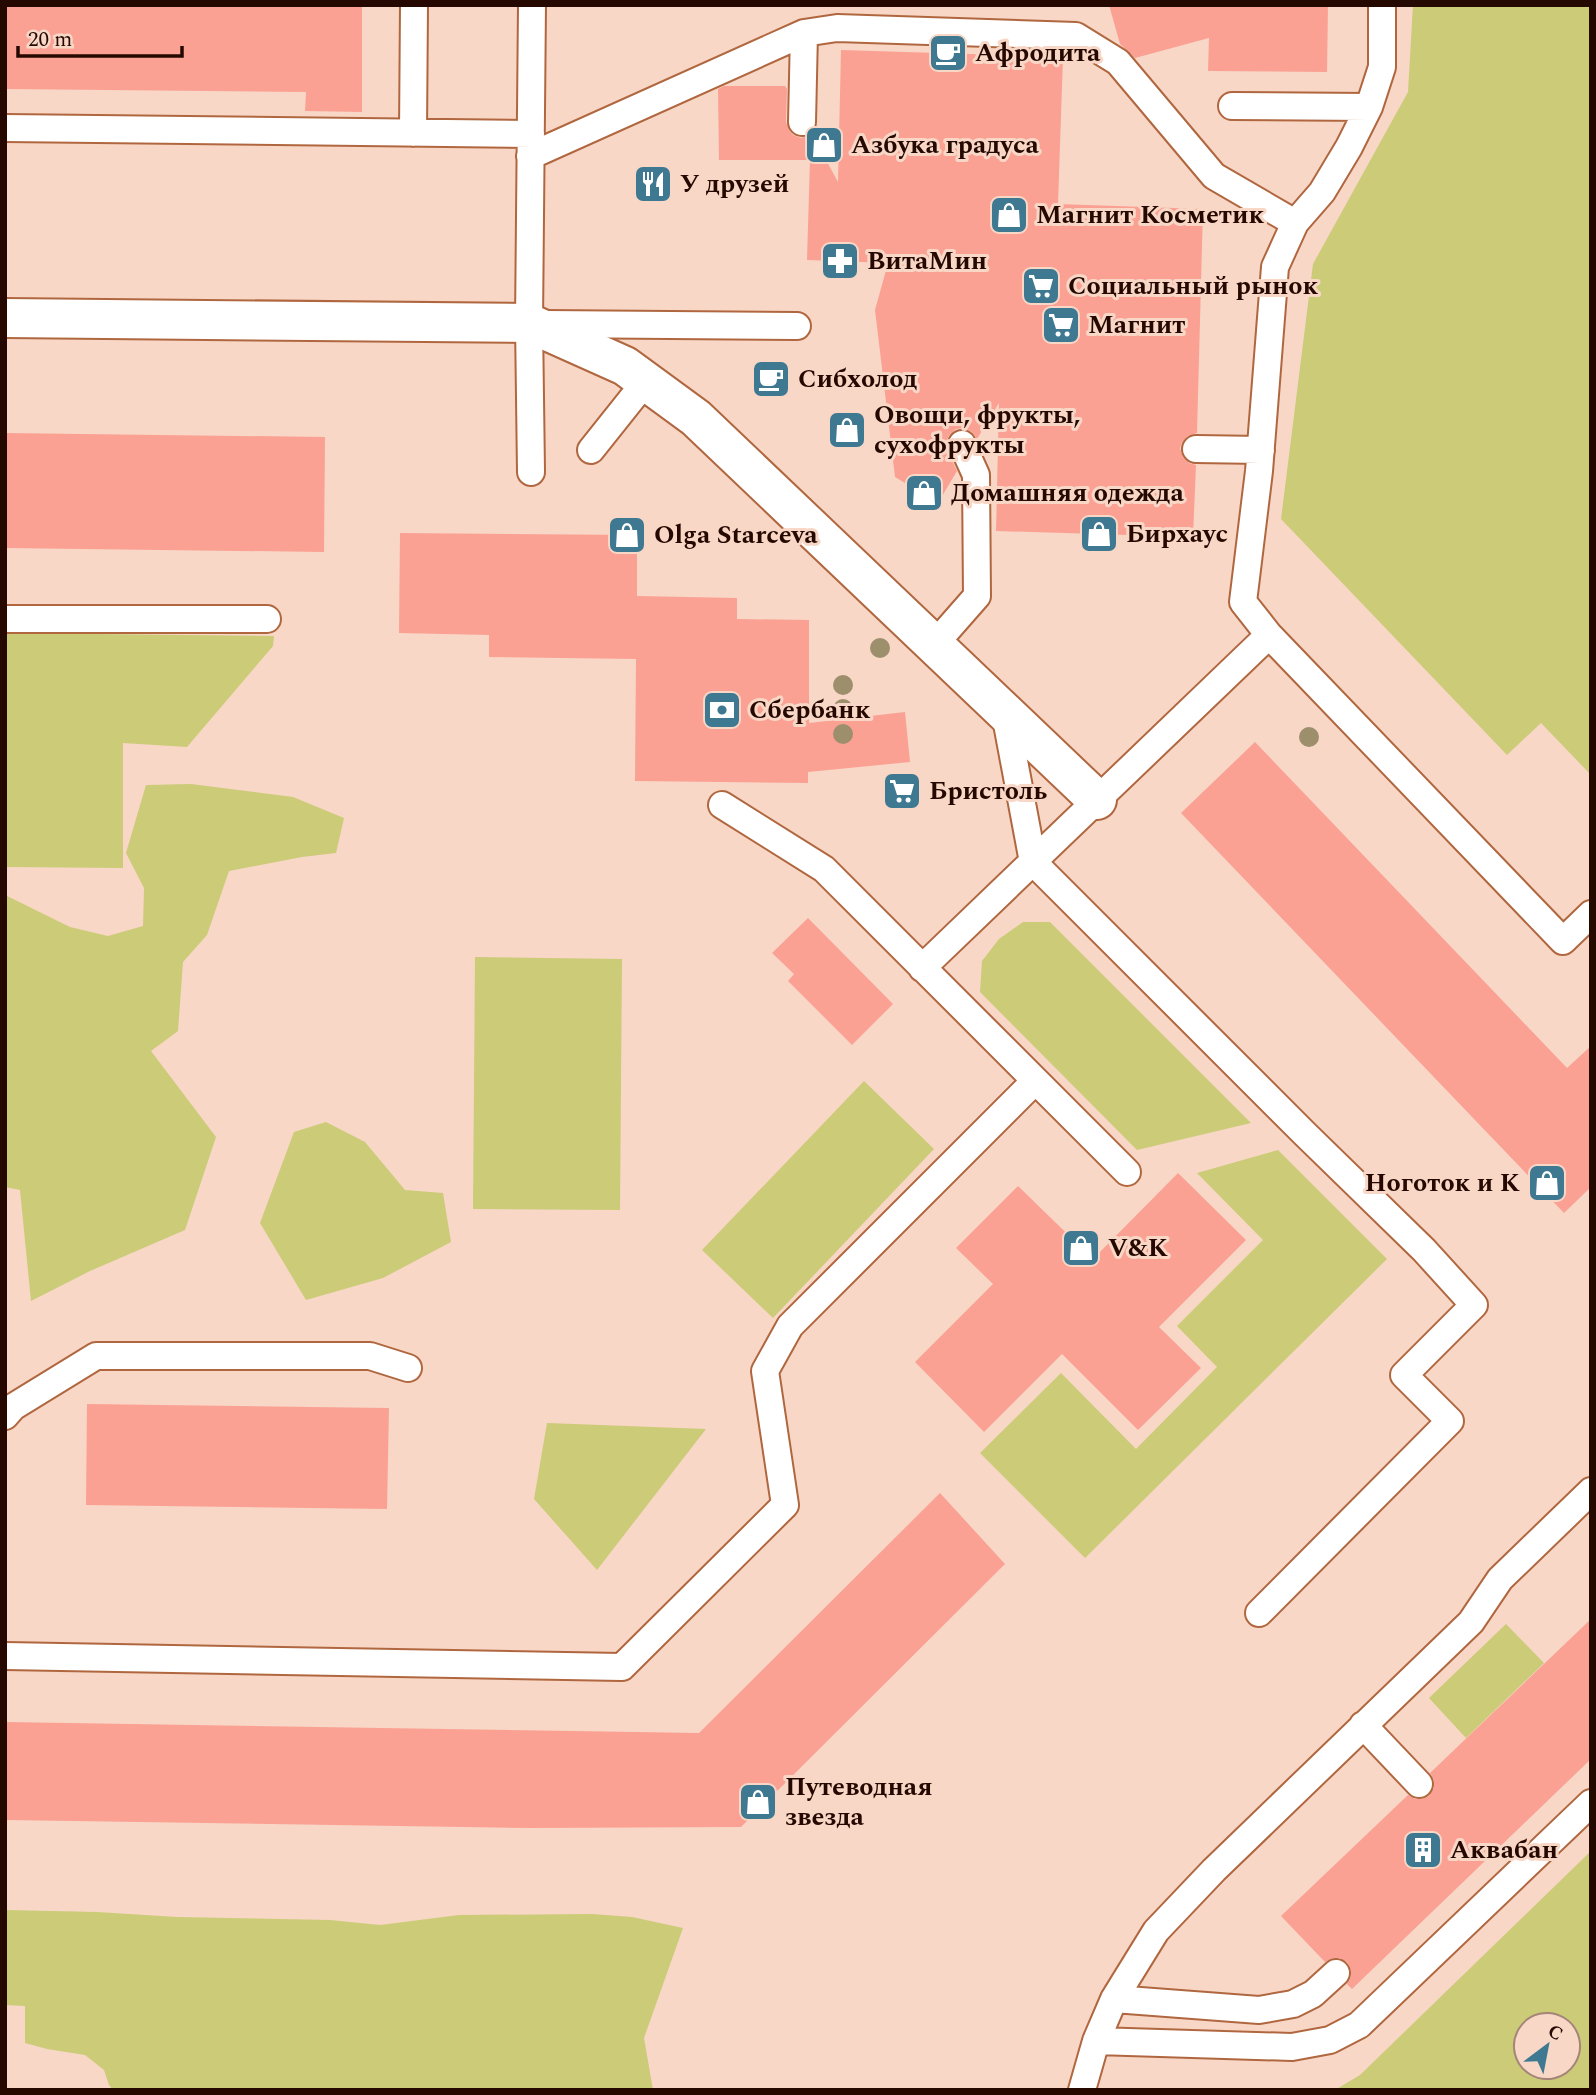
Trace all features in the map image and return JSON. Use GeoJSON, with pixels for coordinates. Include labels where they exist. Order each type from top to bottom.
{"type":"FeatureCollection","features":[{"type":"Feature","properties":{"kind":"street"},"geometry":{"type":"LineString","coordinates":[[5,318],[529,323],[625,366],[696,418],[1097,800]]}},
{"type":"Feature","properties":{"kind":"lane"},"geometry":{"type":"LineString","coordinates":[[413,133],[414,5]]}},
{"type":"Feature","properties":{"kind":"lane"},"geometry":{"type":"LineString","coordinates":[[531,472],[529,323],[532,5]]}},
{"type":"Feature","properties":{"kind":"lane"},"geometry":{"type":"LineString","coordinates":[[1382,5],[1382,67],[1369,107],[1322,191],[1295,223],[1275,267],[1261,450],[1243,602],[1269,635],[1563,941],[1591,914]]}},
{"type":"Feature","properties":{"kind":"lane"},"geometry":{"type":"LineString","coordinates":[[5,128],[413,133],[531,145],[804,33],[838,29],[1076,36],[1118,62],[1214,176],[1295,223]]}},
{"type":"Feature","properties":{"kind":"lane"},"geometry":{"type":"LineString","coordinates":[[802,122],[804,33]]}},
{"type":"Feature","properties":{"kind":"lane"},"geometry":{"type":"LineString","coordinates":[[1232,106],[1369,107]]}},
{"type":"Feature","properties":{"kind":"lane"},"geometry":{"type":"LineString","coordinates":[[529,323],[797,326]]}},
{"type":"Feature","properties":{"kind":"lane"},"geometry":{"type":"LineString","coordinates":[[592,450],[646,381]]}},
{"type":"Feature","properties":{"kind":"lane"},"geometry":{"type":"LineString","coordinates":[[934,645],[977,596],[976,475],[962,444]]}},
{"type":"Feature","properties":{"kind":"lane"},"geometry":{"type":"LineString","coordinates":[[1196,449],[1261,450]]}},
{"type":"Feature","properties":{"kind":"lane"},"geometry":{"type":"LineString","coordinates":[[5,619],[267,619]]}},
{"type":"Feature","properties":{"kind":"lane"},"geometry":{"type":"LineString","coordinates":[[922,968],[1269,635]]}},
{"type":"Feature","properties":{"kind":"lane"},"geometry":{"type":"LineString","coordinates":[[1005,713],[1032,862],[1424,1250],[1474,1305],[1404,1375],[1450,1421],[1259,1613]]}},
{"type":"Feature","properties":{"kind":"lane"},"geometry":{"type":"LineString","coordinates":[[722,805],[824,869],[1127,1172]]}},
{"type":"Feature","properties":{"kind":"lane"},"geometry":{"type":"LineString","coordinates":[[5,1656],[622,1667],[785,1505],[765,1371],[790,1326],[1035,1081]]}},
{"type":"Feature","properties":{"kind":"lane"},"geometry":{"type":"LineString","coordinates":[[5,1416],[13,1407],[96,1356],[370,1356],[408,1368]]}},
{"type":"Feature","properties":{"kind":"lane"},"geometry":{"type":"LineString","coordinates":[[1082,2090],[1096,2041],[1114,1999],[1156,1931],[1214,1870],[1471,1622],[1500,1579],[1591,1492]]}},
{"type":"Feature","properties":{"kind":"lane"},"geometry":{"type":"LineString","coordinates":[[1363,1726],[1419,1784]]}},
{"type":"Feature","properties":{"kind":"lane"},"geometry":{"type":"LineString","coordinates":[[1096,2041],[1292,2047],[1330,2040],[1359,2025],[1591,1803]]}},
{"type":"Feature","properties":{"kind":"lane"},"geometry":{"type":"LineString","coordinates":[[1114,1999],[1259,2010],[1293,2004],[1313,1994],[1336,1973]]}},
{"type":"Feature","properties":{"kind":"shaded area"},"geometry":{"type":"Polygon","coordinates":[[[1413,5],[1591,5],[1591,775],[1541,723],[1507,755],[1281,519],[1313,264],[1408,92],[1413,5]]]}},
{"type":"Feature","properties":{"kind":"shaded area"},"geometry":{"type":"Polygon","coordinates":[[[5,633],[274,636],[273,646],[187,747],[123,743],[123,868],[5,867],[5,633]]]}},
{"type":"Feature","properties":{"kind":"shaded area"},"geometry":{"type":"Polygon","coordinates":[[[191,784],[293,797],[344,818],[336,853],[229,871],[207,935],[183,962],[178,1031],[151,1051],[216,1137],[185,1230],[90,1271],[31,1301],[20,1190],[5,1187],[5,895],[70,927],[108,936],[143,926],[144,888],[126,853],[146,785],[191,784]]]}},
{"type":"Feature","properties":{"kind":"shaded area"},"geometry":{"type":"Polygon","coordinates":[[[1023,922],[1050,922],[1251,1123],[1137,1150],[980,992],[982,961],[999,939],[1023,922]]]}},
{"type":"Feature","properties":{"kind":"shaded area"},"geometry":{"type":"Polygon","coordinates":[[[475,957],[622,959],[620,1210],[473,1209],[475,957]]]}},
{"type":"Feature","properties":{"kind":"shaded area"},"geometry":{"type":"Polygon","coordinates":[[[864,1081],[934,1149],[773,1318],[702,1250],[864,1081]]]}},
{"type":"Feature","properties":{"kind":"shaded area"},"geometry":{"type":"Polygon","coordinates":[[[326,1122],[365,1142],[405,1190],[443,1193],[451,1242],[383,1278],[306,1300],[260,1223],[294,1132],[326,1122]]]}},
{"type":"Feature","properties":{"kind":"shaded area"},"geometry":{"type":"Polygon","coordinates":[[[1278,1150],[1387,1259],[1085,1558],[980,1453],[1061,1373],[1136,1449],[1217,1367],[1177,1326],[1263,1240],[1197,1173],[1278,1150]]]}},
{"type":"Feature","properties":{"kind":"shaded area"},"geometry":{"type":"Polygon","coordinates":[[[547,1423],[706,1429],[597,1570],[534,1499],[547,1423]]]}},
{"type":"Feature","properties":{"kind":"shaded area"},"geometry":{"type":"Polygon","coordinates":[[[1506,1624],[1544,1663],[1466,1738],[1429,1698],[1506,1624]]]}},
{"type":"Feature","properties":{"kind":"shaded area"},"geometry":{"type":"Polygon","coordinates":[[[1591,1851],[1591,2090],[1335,2090],[1360,2075],[1591,1851]]]}},
{"type":"Feature","properties":{"kind":"shaded area"},"geometry":{"type":"Polygon","coordinates":[[[5,1910],[330,1920],[380,1925],[459,1915],[592,1914],[632,1917],[683,1928],[644,2038],[653,2090],[113,2090],[104,2070],[85,2055],[25,2043],[25,2006],[5,2005],[5,1910]]]}},
{"type":"Feature","properties":{"kind":"building"},"geometry":{"type":"Polygon","coordinates":[[[5,5],[362,5],[362,112],[305,111],[306,92],[5,89],[5,5]]]}},
{"type":"Feature","properties":{"kind":"building"},"geometry":{"type":"Polygon","coordinates":[[[1109,5],[1328,5],[1327,72],[1208,71],[1209,38],[1135,58],[1120,44],[1109,5]]]}},
{"type":"Feature","properties":{"kind":"building","name":"Социальный рынок"},"geometry":{"type":"Polygon","coordinates":[[[841,50],[1063,57],[1058,204],[1203,209],[1197,433],[1188,436],[1180,448],[1183,457],[1196,465],[1193,537],[996,531],[999,403],[977,439],[972,432],[964,428],[956,429],[949,435],[947,450],[957,471],[938,503],[895,477],[875,310],[888,263],[807,260],[810,160],[719,160],[718,89],[724,86],[785,86],[786,122],[789,130],[801,138],[812,134],[838,182],[841,50]]]}},
{"type":"Feature","properties":{"kind":"building"},"geometry":{"type":"Polygon","coordinates":[[[5,433],[325,437],[324,552],[5,548],[5,433]]]}},
{"type":"Feature","properties":{"kind":"building"},"geometry":{"type":"Polygon","coordinates":[[[400,533],[637,535],[637,596],[737,598],[737,619],[809,620],[809,723],[905,712],[910,762],[808,772],[808,783],[635,781],[636,659],[489,657],[489,635],[399,633],[400,533]]]}},
{"type":"Feature","properties":{"kind":"building"},"geometry":{"type":"Polygon","coordinates":[[[1255,742],[1567,1068],[1591,1046],[1591,1187],[1564,1213],[1181,813],[1255,742]]]}},
{"type":"Feature","properties":{"kind":"building"},"geometry":{"type":"Polygon","coordinates":[[[808,918],[893,1004],[852,1045],[788,981],[794,974],[772,953],[808,918]]]}},
{"type":"Feature","properties":{"kind":"building"},"geometry":{"type":"Polygon","coordinates":[[[1178,1173],[1246,1240],[1159,1327],[1201,1368],[1138,1430],[1062,1354],[984,1432],[915,1362],[993,1284],[956,1248],[1018,1186],[1093,1259],[1178,1173]]]}},
{"type":"Feature","properties":{"kind":"building"},"geometry":{"type":"Polygon","coordinates":[[[87,1404],[389,1408],[387,1509],[86,1505],[87,1404]]]}},
{"type":"Feature","properties":{"kind":"building"},"geometry":{"type":"Polygon","coordinates":[[[940,1493],[1005,1564],[741,1827],[530,1828],[5,1820],[5,1722],[699,1733],[940,1493]]]}},
{"type":"Feature","properties":{"kind":"building","name":"Аквабан"},"geometry":{"type":"Polygon","coordinates":[[[1591,1619],[1591,1759],[1352,1989],[1347,1984],[1351,1970],[1347,1962],[1333,1958],[1325,1962],[1281,1916],[1408,1795],[1415,1799],[1429,1796],[1434,1788],[1430,1773],[1591,1619]]]}},
{"type":"Feature","properties":{"kind":"place","name":"Афродита"},"geometry":{"type":"Point","coordinates":[948,53]}},
{"type":"Feature","properties":{"kind":"place","name":"Азбука градуса"},"geometry":{"type":"Point","coordinates":[824,145]}},
{"type":"Feature","properties":{"kind":"place","name":"У друзей"},"geometry":{"type":"Point","coordinates":[653,184]}},
{"type":"Feature","properties":{"kind":"place","name":"Магнит Косметик"},"geometry":{"type":"Point","coordinates":[1009,215]}},
{"type":"Feature","properties":{"kind":"place","name":"ВитаМин"},"geometry":{"type":"Point","coordinates":[840,261]}},
{"type":"Feature","properties":{"kind":"place","name":"Социальный рынок"},"geometry":{"type":"Point","coordinates":[1041,286]}},
{"type":"Feature","properties":{"kind":"place","name":"Магнит"},"geometry":{"type":"Point","coordinates":[1061,325]}},
{"type":"Feature","properties":{"kind":"place","name":"Сибхолод"},"geometry":{"type":"Point","coordinates":[771,379]}},
{"type":"Feature","properties":{"kind":"place","name":"Овощи, фрукты, сухофрукты"},"geometry":{"type":"Point","coordinates":[847,430]}},
{"type":"Feature","properties":{"kind":"place","name":"Домашняя одежда"},"geometry":{"type":"Point","coordinates":[924,493]}},
{"type":"Feature","properties":{"kind":"place","name":"Бирхаус"},"geometry":{"type":"Point","coordinates":[1099,534]}},
{"type":"Feature","properties":{"kind":"place","name":"Olga Starceva"},"geometry":{"type":"Point","coordinates":[627,535]}},
{"type":"Feature","properties":{"kind":"place","name":"Сбербанк"},"geometry":{"type":"Point","coordinates":[722,710]}},
{"type":"Feature","properties":{"kind":"place","name":"Бристоль"},"geometry":{"type":"Point","coordinates":[902,791]}},
{"type":"Feature","properties":{"kind":"place","name":"Ноготок и К"},"geometry":{"type":"Point","coordinates":[1547,1183]}},
{"type":"Feature","properties":{"kind":"place","name":"V&K"},"geometry":{"type":"Point","coordinates":[1081,1248]}},
{"type":"Feature","properties":{"kind":"place","name":"Путеводная звезда"},"geometry":{"type":"Point","coordinates":[758,1802]}},
{"type":"Feature","properties":{"kind":"place","name":"Аквабан"},"geometry":{"type":"Point","coordinates":[1423,1850]}}]}
